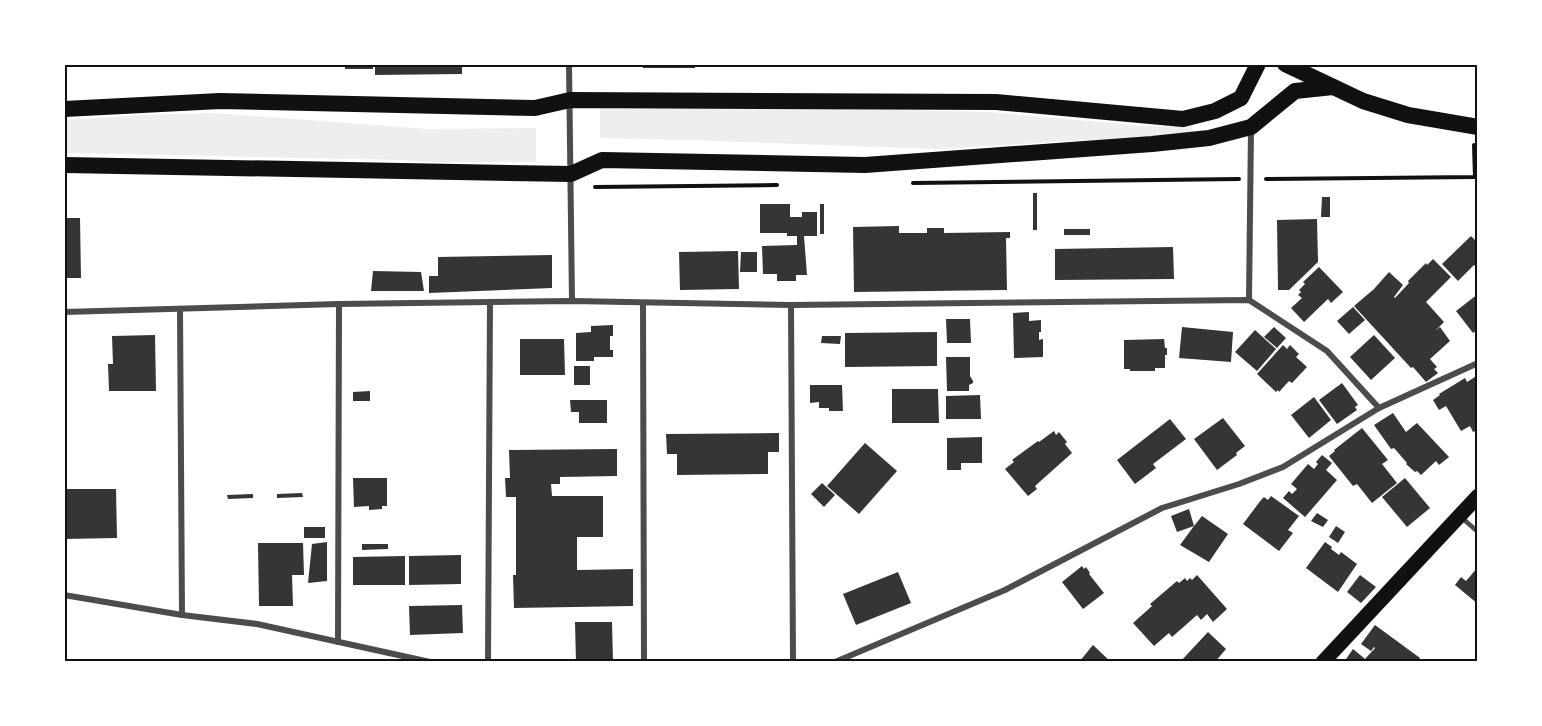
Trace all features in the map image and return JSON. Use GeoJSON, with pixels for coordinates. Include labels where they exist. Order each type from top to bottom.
{"type":"FeatureCollection","features":[{"type":"Feature","properties":{"kind":"highway"},"geometry":{"type":"LineString","coordinates":[[64,109],[220,101],[535,108],[570,100],[996,102],[1183,118],[1215,111],[1241,98],[1258,64]]}},
{"type":"Feature","properties":{"kind":"highway"},"geometry":{"type":"LineString","coordinates":[[1286,64],[1363,101],[1408,115],[1478,127]]}},
{"type":"Feature","properties":{"kind":"highway"},"geometry":{"type":"LineString","coordinates":[[64,165],[571,174],[602,160],[865,165],[1209,138],[1251,127],[1295,91],[1333,87]]}},
{"type":"Feature","properties":{"kind":"main road"},"geometry":{"type":"LineString","coordinates":[[1323,662],[1478,496]]}},
{"type":"Feature","properties":{"kind":"street"},"geometry":{"type":"LineString","coordinates":[[569,64],[572,301]]}},
{"type":"Feature","properties":{"kind":"street"},"geometry":{"type":"LineString","coordinates":[[1249,300],[1251,127]]}},
{"type":"Feature","properties":{"kind":"street"},"geometry":{"type":"LineString","coordinates":[[64,312],[339,304],[572,301],[791,305],[1249,300],[1328,351],[1379,408]]}},
{"type":"Feature","properties":{"kind":"street"},"geometry":{"type":"LineString","coordinates":[[488,662],[490,302]]}},
{"type":"Feature","properties":{"kind":"street"},"geometry":{"type":"LineString","coordinates":[[643,303],[644,662]]}},
{"type":"Feature","properties":{"kind":"street"},"geometry":{"type":"LineString","coordinates":[[338,642],[339,304]]}},
{"type":"Feature","properties":{"kind":"street"},"geometry":{"type":"LineString","coordinates":[[791,305],[793,662]]}},
{"type":"Feature","properties":{"kind":"street"},"geometry":{"type":"LineString","coordinates":[[180,309],[182,615]]}},
{"type":"Feature","properties":{"kind":"street"},"geometry":{"type":"LineString","coordinates":[[835,662],[1005,590],[1162,508],[1239,484],[1283,466],[1379,408],[1478,363]]}},
{"type":"Feature","properties":{"kind":"street"},"geometry":{"type":"LineString","coordinates":[[64,596],[182,615],[257,624],[430,662]]}},
{"type":"Feature","properties":{"kind":"lane"},"geometry":{"type":"LineString","coordinates":[[1459,515],[1478,532]]}},
{"type":"Feature","properties":{"kind":"path"},"geometry":{"type":"LineString","coordinates":[[1266,179],[1475,177],[1474,145]]}},
{"type":"Feature","properties":{"kind":"path"},"geometry":{"type":"LineString","coordinates":[[905,183],[1240,179]]}},
{"type":"Feature","properties":{"kind":"path"},"geometry":{"type":"LineString","coordinates":[[595,187],[786,185]]}},
{"type":"Feature","properties":{"kind":"shaded area"},"geometry":{"type":"Polygon","coordinates":[[[600,106],[989,112],[1144,126],[1193,125],[1191,134],[936,149],[600,138],[600,106]]]}},
{"type":"Feature","properties":{"kind":"shaded area"},"geometry":{"type":"Polygon","coordinates":[[[213,113],[428,129],[536,128],[536,162],[422,162],[65,153],[65,120],[213,113]]]}},
{"type":"Feature","properties":{"kind":"building"},"geometry":{"type":"Polygon","coordinates":[[[345,64],[373,64],[373,69],[345,69],[345,64]]]}},
{"type":"Feature","properties":{"kind":"building"},"geometry":{"type":"Polygon","coordinates":[[[375,64],[462,64],[462,74],[375,75],[375,64]]]}},
{"type":"Feature","properties":{"kind":"building"},"geometry":{"type":"Polygon","coordinates":[[[643,64],[695,64],[695,68],[643,68],[643,64]]]}},
{"type":"Feature","properties":{"kind":"building"},"geometry":{"type":"Polygon","coordinates":[[[1033,193],[1037,193],[1037,230],[1033,230],[1033,193]]]}},
{"type":"Feature","properties":{"kind":"building"},"geometry":{"type":"Polygon","coordinates":[[[1322,197],[1330,197],[1330,217],[1321,217],[1322,197]]]}},
{"type":"Feature","properties":{"kind":"building"},"geometry":{"type":"Polygon","coordinates":[[[760,204],[790,204],[790,217],[802,217],[802,212],[817,212],[817,236],[804,236],[807,275],[796,275],[796,281],[777,281],[777,274],[763,274],[762,246],[797,245],[797,236],[787,236],[787,233],[760,233],[760,204]]]}},
{"type":"Feature","properties":{"kind":"building"},"geometry":{"type":"Polygon","coordinates":[[[820,204],[824,204],[824,234],[820,234],[820,204]]]}},
{"type":"Feature","properties":{"kind":"building"},"geometry":{"type":"Polygon","coordinates":[[[64,218],[80,218],[81,278],[64,278],[64,218]]]}},
{"type":"Feature","properties":{"kind":"building"},"geometry":{"type":"Polygon","coordinates":[[[1317,219],[1318,262],[1289,290],[1278,290],[1277,220],[1317,219]]]}},
{"type":"Feature","properties":{"kind":"building"},"geometry":{"type":"Polygon","coordinates":[[[899,226],[899,233],[927,233],[927,228],[944,228],[944,233],[1010,232],[1010,238],[1006,238],[1007,290],[854,292],[853,227],[899,226]]]}},
{"type":"Feature","properties":{"kind":"building"},"geometry":{"type":"Polygon","coordinates":[[[1064,229],[1090,229],[1090,235],[1064,235],[1064,229]]]}},
{"type":"Feature","properties":{"kind":"building"},"geometry":{"type":"Polygon","coordinates":[[[1471,236],[1478,243],[1478,265],[1476,267],[1474,265],[1458,281],[1442,264],[1471,236]]]}},
{"type":"Feature","properties":{"kind":"building"},"geometry":{"type":"Polygon","coordinates":[[[1173,247],[1174,279],[1055,280],[1055,249],[1173,247]]]}},
{"type":"Feature","properties":{"kind":"building"},"geometry":{"type":"Polygon","coordinates":[[[738,251],[739,289],[680,290],[679,252],[738,251]]]}},
{"type":"Feature","properties":{"kind":"building"},"geometry":{"type":"Polygon","coordinates":[[[741,252],[757,252],[757,272],[740,272],[741,252]]]}},
{"type":"Feature","properties":{"kind":"building"},"geometry":{"type":"Polygon","coordinates":[[[552,255],[552,288],[429,293],[429,276],[438,276],[438,257],[552,255]]]}},
{"type":"Feature","properties":{"kind":"building"},"geometry":{"type":"Polygon","coordinates":[[[1433,259],[1451,277],[1426,302],[1444,322],[1435,331],[1440,327],[1450,341],[1430,359],[1437,367],[1434,369],[1438,373],[1426,382],[1354,306],[1389,272],[1403,285],[1395,298],[1409,283],[1408,281],[1433,259]]]}},
{"type":"Feature","properties":{"kind":"building"},"geometry":{"type":"Polygon","coordinates":[[[1319,267],[1343,292],[1331,303],[1328,299],[1304,322],[1291,308],[1302,298],[1298,295],[1301,292],[1299,290],[1305,284],[1303,282],[1319,267]]]}},
{"type":"Feature","properties":{"kind":"building"},"geometry":{"type":"Polygon","coordinates":[[[373,271],[421,272],[424,291],[371,291],[373,271]]]}},
{"type":"Feature","properties":{"kind":"building"},"geometry":{"type":"Polygon","coordinates":[[[1478,294],[1478,329],[1473,333],[1456,311],[1478,294]]]}},
{"type":"Feature","properties":{"kind":"building"},"geometry":{"type":"Polygon","coordinates":[[[1353,307],[1365,320],[1349,334],[1337,321],[1353,307]]]}},
{"type":"Feature","properties":{"kind":"building"},"geometry":{"type":"Polygon","coordinates":[[[1029,312],[1029,321],[1041,320],[1039,340],[1043,339],[1043,357],[1014,358],[1013,313],[1029,312]]]}},
{"type":"Feature","properties":{"kind":"building"},"geometry":{"type":"Polygon","coordinates":[[[946,319],[970,319],[971,343],[947,343],[946,319]]]}},
{"type":"Feature","properties":{"kind":"building"},"geometry":{"type":"Polygon","coordinates":[[[613,325],[610,350],[613,350],[613,357],[594,357],[594,361],[576,361],[576,333],[591,332],[591,326],[613,325]]]}},
{"type":"Feature","properties":{"kind":"building"},"geometry":{"type":"Polygon","coordinates":[[[1182,327],[1233,332],[1231,362],[1179,358],[1182,327]]]}},
{"type":"Feature","properties":{"kind":"building"},"geometry":{"type":"Polygon","coordinates":[[[1274,327],[1286,338],[1277,348],[1264,337],[1274,327]]]}},
{"type":"Feature","properties":{"kind":"building"},"geometry":{"type":"Polygon","coordinates":[[[1255,330],[1276,349],[1257,371],[1235,352],[1255,330]]]}},
{"type":"Feature","properties":{"kind":"building"},"geometry":{"type":"Polygon","coordinates":[[[937,332],[937,366],[845,367],[845,333],[937,332]]]}},
{"type":"Feature","properties":{"kind":"building"},"geometry":{"type":"Polygon","coordinates":[[[155,335],[156,391],[109,391],[108,364],[113,364],[112,336],[155,335]]]}},
{"type":"Feature","properties":{"kind":"building"},"geometry":{"type":"Polygon","coordinates":[[[1374,335],[1395,358],[1371,380],[1350,357],[1374,335]]]}},
{"type":"Feature","properties":{"kind":"building"},"geometry":{"type":"Polygon","coordinates":[[[822,336],[841,336],[840,344],[821,343],[822,336]]]}},
{"type":"Feature","properties":{"kind":"building"},"geometry":{"type":"Polygon","coordinates":[[[520,339],[564,339],[565,375],[520,375],[520,339]]]}},
{"type":"Feature","properties":{"kind":"building"},"geometry":{"type":"Polygon","coordinates":[[[1164,339],[1165,348],[1167,348],[1165,368],[1155,368],[1155,371],[1124,369],[1124,340],[1164,339]]]}},
{"type":"Feature","properties":{"kind":"building"},"geometry":{"type":"Polygon","coordinates":[[[1283,345],[1287,349],[1290,345],[1299,354],[1296,357],[1307,367],[1292,383],[1289,381],[1279,392],[1278,390],[1276,392],[1257,374],[1283,345]]]}},
{"type":"Feature","properties":{"kind":"building"},"geometry":{"type":"Polygon","coordinates":[[[946,357],[970,357],[970,376],[973,383],[969,385],[969,391],[947,391],[946,357]]]}},
{"type":"Feature","properties":{"kind":"building"},"geometry":{"type":"Polygon","coordinates":[[[574,366],[590,366],[590,385],[574,385],[574,366]]]}},
{"type":"Feature","properties":{"kind":"building"},"geometry":{"type":"Polygon","coordinates":[[[1478,375],[1478,430],[1473,432],[1470,426],[1461,431],[1446,406],[1439,410],[1433,400],[1465,378],[1467,382],[1478,375]]]}},
{"type":"Feature","properties":{"kind":"building"},"geometry":{"type":"Polygon","coordinates":[[[1342,383],[1358,405],[1355,407],[1357,410],[1337,424],[1319,400],[1342,383]]]}},
{"type":"Feature","properties":{"kind":"building"},"geometry":{"type":"Polygon","coordinates":[[[810,385],[842,385],[843,411],[829,411],[829,408],[819,408],[819,402],[810,403],[810,385]]]}},
{"type":"Feature","properties":{"kind":"building"},"geometry":{"type":"Polygon","coordinates":[[[892,389],[938,389],[939,423],[892,423],[892,389]]]}},
{"type":"Feature","properties":{"kind":"building"},"geometry":{"type":"Polygon","coordinates":[[[370,391],[370,401],[353,401],[353,392],[370,391]]]}},
{"type":"Feature","properties":{"kind":"building"},"geometry":{"type":"Polygon","coordinates":[[[980,395],[981,419],[946,419],[946,396],[980,395]]]}},
{"type":"Feature","properties":{"kind":"building"},"geometry":{"type":"Polygon","coordinates":[[[1314,397],[1331,420],[1309,438],[1291,415],[1314,397]]]}},
{"type":"Feature","properties":{"kind":"building"},"geometry":{"type":"Polygon","coordinates":[[[570,400],[607,400],[607,423],[579,423],[579,412],[571,412],[570,400]]]}},
{"type":"Feature","properties":{"kind":"building"},"geometry":{"type":"Polygon","coordinates":[[[1393,413],[1406,432],[1417,423],[1449,457],[1439,465],[1436,461],[1421,475],[1415,472],[1394,448],[1391,449],[1374,425],[1393,413]]]}},
{"type":"Feature","properties":{"kind":"building"},"geometry":{"type":"Polygon","coordinates":[[[1223,418],[1245,446],[1217,470],[1194,439],[1223,418]]]}},
{"type":"Feature","properties":{"kind":"building"},"geometry":{"type":"Polygon","coordinates":[[[1170,419],[1186,439],[1153,464],[1156,468],[1135,484],[1117,460],[1170,419]]]}},
{"type":"Feature","properties":{"kind":"building"},"geometry":{"type":"Polygon","coordinates":[[[1362,428],[1388,460],[1382,464],[1397,483],[1372,503],[1357,484],[1353,486],[1329,456],[1362,428]]]}},
{"type":"Feature","properties":{"kind":"building"},"geometry":{"type":"Polygon","coordinates":[[[1054,431],[1056,435],[1059,432],[1072,453],[1035,486],[1037,489],[1028,496],[1005,469],[1014,462],[1012,460],[1054,431]]]}},
{"type":"Feature","properties":{"kind":"building"},"geometry":{"type":"Polygon","coordinates":[[[779,433],[779,452],[768,452],[768,474],[677,475],[677,454],[667,454],[666,434],[779,433]]]}},
{"type":"Feature","properties":{"kind":"building"},"geometry":{"type":"Polygon","coordinates":[[[982,437],[982,463],[961,463],[961,470],[947,470],[947,438],[982,437]]]}},
{"type":"Feature","properties":{"kind":"building"},"geometry":{"type":"Polygon","coordinates":[[[865,443],[897,471],[859,514],[827,486],[865,443]]]}},
{"type":"Feature","properties":{"kind":"building"},"geometry":{"type":"Polygon","coordinates":[[[617,449],[617,476],[560,477],[560,484],[551,484],[552,496],[603,496],[603,537],[577,537],[577,570],[633,569],[633,606],[514,608],[516,497],[506,497],[505,478],[510,478],[509,450],[617,449]]]}},
{"type":"Feature","properties":{"kind":"building"},"geometry":{"type":"Polygon","coordinates":[[[1322,455],[1332,463],[1326,470],[1337,480],[1305,517],[1283,498],[1289,491],[1292,494],[1297,489],[1291,484],[1308,464],[1314,469],[1322,455]]]}},
{"type":"Feature","properties":{"kind":"building"},"geometry":{"type":"Polygon","coordinates":[[[353,478],[387,478],[387,506],[382,506],[382,509],[369,510],[369,506],[354,507],[353,478]]]}},
{"type":"Feature","properties":{"kind":"building"},"geometry":{"type":"Polygon","coordinates":[[[1405,478],[1430,508],[1407,527],[1382,497],[1405,478]]]}},
{"type":"Feature","properties":{"kind":"building"},"geometry":{"type":"Polygon","coordinates":[[[822,483],[835,495],[824,507],[811,494],[822,483]]]}},
{"type":"Feature","properties":{"kind":"building"},"geometry":{"type":"Polygon","coordinates":[[[64,489],[116,489],[117,538],[64,539],[64,489]]]}},
{"type":"Feature","properties":{"kind":"building"},"geometry":{"type":"Polygon","coordinates":[[[302,493],[303,497],[277,498],[277,494],[302,493]]]}},
{"type":"Feature","properties":{"kind":"building"},"geometry":{"type":"Polygon","coordinates":[[[253,494],[253,498],[228,499],[227,495],[253,494]]]}},
{"type":"Feature","properties":{"kind":"building"},"geometry":{"type":"Polygon","coordinates":[[[1271,496],[1299,516],[1288,530],[1293,533],[1279,551],[1243,524],[1264,497],[1268,500],[1271,496]]]}},
{"type":"Feature","properties":{"kind":"building"},"geometry":{"type":"Polygon","coordinates":[[[1189,509],[1194,526],[1177,532],[1171,516],[1189,509]]]}},
{"type":"Feature","properties":{"kind":"building"},"geometry":{"type":"Polygon","coordinates":[[[1317,513],[1328,520],[1323,527],[1311,521],[1317,513]]]}},
{"type":"Feature","properties":{"kind":"building"},"geometry":{"type":"Polygon","coordinates":[[[1202,516],[1228,534],[1209,562],[1180,545],[1202,516]]]}},
{"type":"Feature","properties":{"kind":"building"},"geometry":{"type":"Polygon","coordinates":[[[1336,526],[1345,532],[1338,543],[1329,537],[1336,526]]]}},
{"type":"Feature","properties":{"kind":"building"},"geometry":{"type":"Polygon","coordinates":[[[304,527],[325,527],[325,538],[304,538],[304,527]]]}},
{"type":"Feature","properties":{"kind":"building"},"geometry":{"type":"Polygon","coordinates":[[[327,542],[327,581],[308,583],[312,544],[327,542]]]}},
{"type":"Feature","properties":{"kind":"building"},"geometry":{"type":"Polygon","coordinates":[[[1325,542],[1339,555],[1341,552],[1357,564],[1338,592],[1306,568],[1325,542]]]}},
{"type":"Feature","properties":{"kind":"building"},"geometry":{"type":"Polygon","coordinates":[[[258,543],[303,543],[304,575],[292,575],[293,606],[259,606],[258,543]]]}},
{"type":"Feature","properties":{"kind":"building"},"geometry":{"type":"Polygon","coordinates":[[[362,544],[388,544],[388,549],[362,550],[362,544]]]}},
{"type":"Feature","properties":{"kind":"building"},"geometry":{"type":"Polygon","coordinates":[[[461,555],[461,584],[409,585],[409,556],[461,555]]]}},
{"type":"Feature","properties":{"kind":"building"},"geometry":{"type":"Polygon","coordinates":[[[405,556],[405,585],[353,585],[353,557],[405,556]]]}},
{"type":"Feature","properties":{"kind":"building"},"geometry":{"type":"Polygon","coordinates":[[[1082,566],[1084,569],[1086,567],[1104,593],[1083,609],[1062,582],[1082,566]]]}},
{"type":"Feature","properties":{"kind":"building"},"geometry":{"type":"Polygon","coordinates":[[[1478,567],[1478,604],[1455,585],[1461,577],[1466,581],[1478,567]]]}},
{"type":"Feature","properties":{"kind":"building"},"geometry":{"type":"Polygon","coordinates":[[[898,572],[911,603],[856,625],[843,594],[898,572]]]}},
{"type":"Feature","properties":{"kind":"building"},"geometry":{"type":"Polygon","coordinates":[[[1197,575],[1227,609],[1213,622],[1207,614],[1201,620],[1197,615],[1172,637],[1169,633],[1154,646],[1133,623],[1152,606],[1150,604],[1177,581],[1179,583],[1185,578],[1187,581],[1190,578],[1192,580],[1197,575]]]}},
{"type":"Feature","properties":{"kind":"building"},"geometry":{"type":"Polygon","coordinates":[[[1360,575],[1376,587],[1361,603],[1347,592],[1360,575]]]}},
{"type":"Feature","properties":{"kind":"building"},"geometry":{"type":"Polygon","coordinates":[[[462,605],[463,633],[410,635],[409,606],[462,605]]]}},
{"type":"Feature","properties":{"kind":"building"},"geometry":{"type":"Polygon","coordinates":[[[575,622],[612,622],[613,662],[576,662],[575,622]]]}},
{"type":"Feature","properties":{"kind":"building"},"geometry":{"type":"Polygon","coordinates":[[[1375,625],[1420,658],[1418,662],[1344,662],[1353,649],[1365,659],[1375,648],[1371,651],[1361,644],[1375,625]]]}},
{"type":"Feature","properties":{"kind":"building"},"geometry":{"type":"Polygon","coordinates":[[[1208,632],[1226,649],[1215,662],[1180,662],[1208,632]]]}},
{"type":"Feature","properties":{"kind":"building"},"geometry":{"type":"Polygon","coordinates":[[[1093,645],[1111,662],[1079,662],[1093,645]]]}}]}
